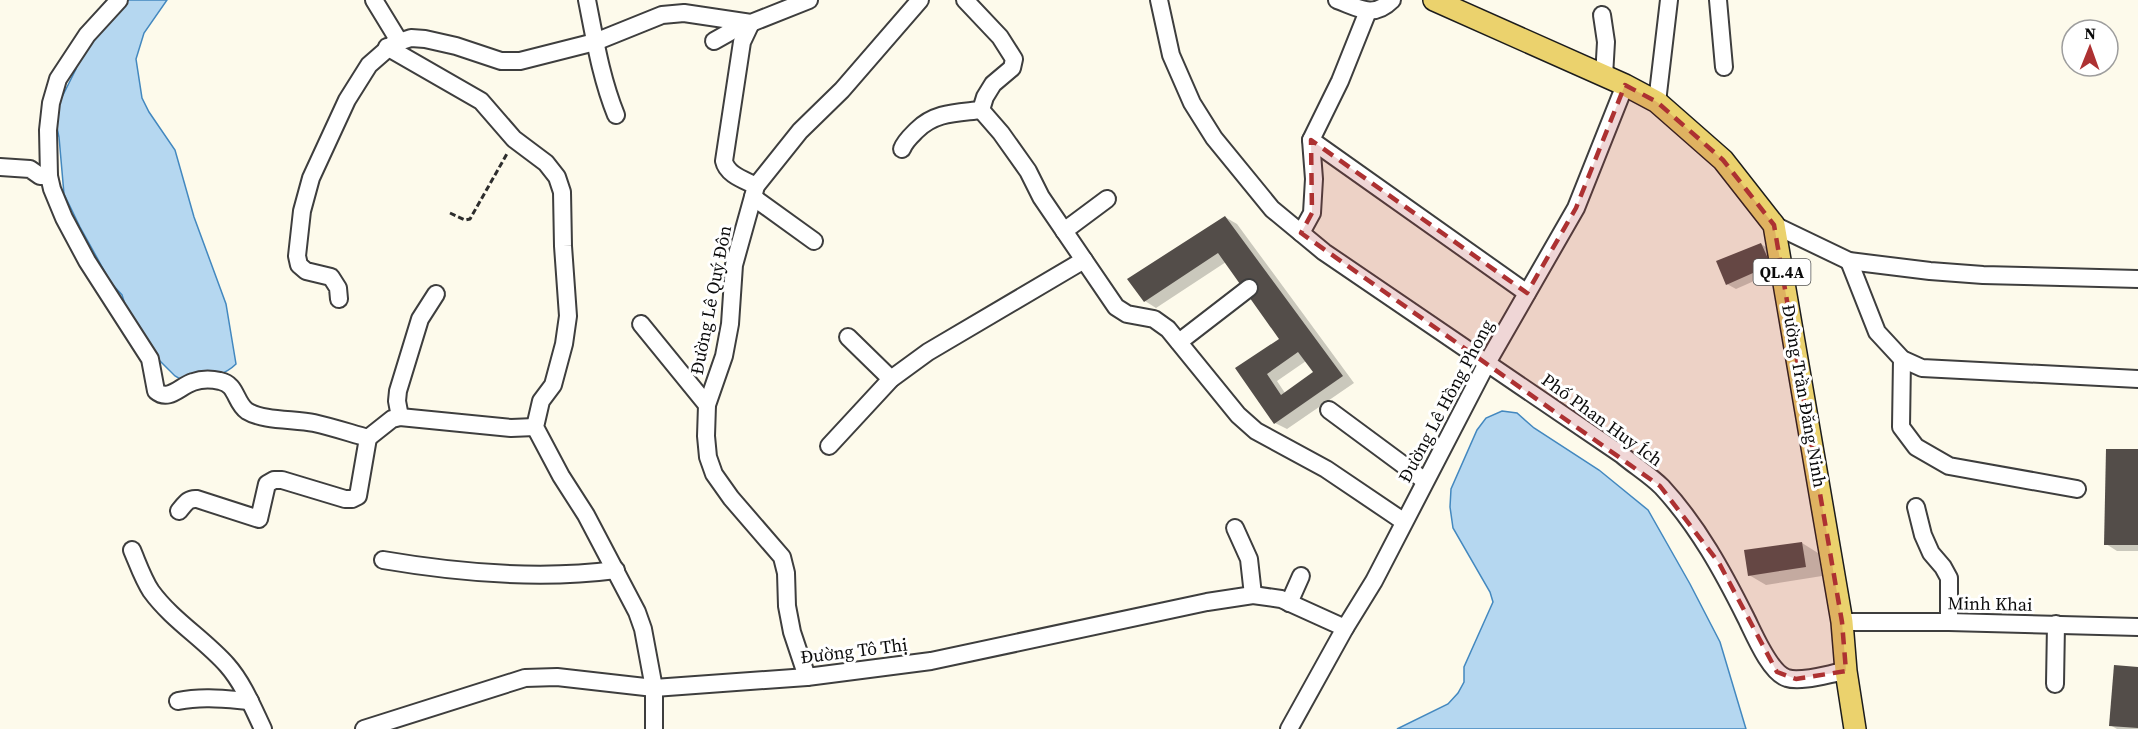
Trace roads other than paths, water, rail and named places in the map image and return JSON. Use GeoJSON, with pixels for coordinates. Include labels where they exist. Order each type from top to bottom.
{"type":"FeatureCollection","features":[{"type":"Feature","properties":{"kind":"main road","name":"Đường Trần Đăng Ninh"},"geometry":{"type":"LineString","coordinates":[[1434,0],[1625,85],[1657,102],[1724,160],[1774,225],[1842,622],[1846,671],[1855,729]]}},
{"type":"Feature","properties":{"kind":"street"},"geometry":{"type":"LineString","coordinates":[[119,0],[87,35],[57,79],[48,130],[49,176],[64,218],[87,261],[150,359],[156,391],[169,395],[193,382],[211,380],[224,382],[236,392],[240,403],[246,410],[256,414],[314,423],[368,438]]}},
{"type":"Feature","properties":{"kind":"street"},"geometry":{"type":"LineString","coordinates":[[374,0],[393,44],[481,101],[514,139],[553,170],[562,192],[568,316],[564,344],[553,385],[541,401],[535,427],[616,570],[644,629],[654,688],[654,729]]}},
{"type":"Feature","properties":{"kind":"street"},"geometry":{"type":"LineString","coordinates":[[587,0],[605,87],[616,115]]}},
{"type":"Feature","properties":{"kind":"street"},"geometry":{"type":"LineString","coordinates":[[714,41],[748,23],[809,0]]}},
{"type":"Feature","properties":{"kind":"street","name":"Đường Lê Quý Đôn"},"geometry":{"type":"LineString","coordinates":[[807,678],[792,632],[787,606],[786,573],[782,557],[731,498],[714,474],[708,457],[707,405],[724,356],[734,265],[755,191],[800,131],[842,90],[920,0]]}},
{"type":"Feature","properties":{"kind":"street"},"geometry":{"type":"LineString","coordinates":[[965,0],[1000,37],[1014,59],[1012,68],[993,84],[981,110]]}},
{"type":"Feature","properties":{"kind":"street","name":"Phố Phan Huy Ích"},"geometry":{"type":"LineString","coordinates":[[1159,0],[1171,55],[1191,103],[1214,138],[1272,208],[1324,252],[1622,455],[1660,486],[1719,563],[1760,645],[1777,672],[1786,678],[1796,680],[1846,671]]}},
{"type":"Feature","properties":{"kind":"street"},"geometry":{"type":"LineString","coordinates":[[1337,0],[1368,11],[1382,9],[1392,0]]}},
{"type":"Feature","properties":{"kind":"street"},"geometry":{"type":"LineString","coordinates":[[1657,102],[1669,0]]}},
{"type":"Feature","properties":{"kind":"street"},"geometry":{"type":"LineString","coordinates":[[1718,0],[1724,67]]}},
{"type":"Feature","properties":{"kind":"street"},"geometry":{"type":"LineString","coordinates":[[1302,233],[1312,213],[1314,179],[1311,140],[1340,81],[1368,11]]}},
{"type":"Feature","properties":{"kind":"street"},"geometry":{"type":"LineString","coordinates":[[339,299],[338,288],[331,277],[306,271],[299,265],[297,256],[302,211],[311,178],[347,100],[369,65],[393,44],[411,38],[425,39],[511,62],[595,42],[662,15],[684,13],[748,23]]}},
{"type":"Feature","properties":{"kind":"street"},"geometry":{"type":"LineString","coordinates":[[1602,15],[1606,42],[1604,76]]}},
{"type":"Feature","properties":{"kind":"street"},"geometry":{"type":"LineString","coordinates":[[748,23],[742,42],[725,166],[814,241]]}},
{"type":"Feature","properties":{"kind":"street","name":"Đường Lê Hồng Phong"},"geometry":{"type":"LineString","coordinates":[[1288,729],[1374,580],[1487,363],[1576,208],[1625,85]]}},
{"type":"Feature","properties":{"kind":"street"},"geometry":{"type":"LineString","coordinates":[[902,149],[904,143],[923,124],[939,114],[981,110]]}},
{"type":"Feature","properties":{"kind":"street"},"geometry":{"type":"LineString","coordinates":[[981,110],[1001,133],[1028,171],[1041,197],[1116,307],[1127,314],[1155,319],[1168,329],[1238,415],[1256,431],[1326,469],[1403,522]]}},
{"type":"Feature","properties":{"kind":"street"},"geometry":{"type":"LineString","coordinates":[[1311,140],[1527,293]]}},
{"type":"Feature","properties":{"kind":"street"},"geometry":{"type":"LineString","coordinates":[[0,167],[30,170],[40,176],[49,176]]}},
{"type":"Feature","properties":{"kind":"street"},"geometry":{"type":"LineString","coordinates":[[1064,231],[1107,199]]}},
{"type":"Feature","properties":{"kind":"street"},"geometry":{"type":"LineString","coordinates":[[1774,225],[1850,261],[1930,272],[2138,279]]}},
{"type":"Feature","properties":{"kind":"street"},"geometry":{"type":"LineString","coordinates":[[829,446],[891,379],[928,351],[1084,260]]}},
{"type":"Feature","properties":{"kind":"street"},"geometry":{"type":"LineString","coordinates":[[1850,261],[1877,333],[1902,358],[1923,368],[2138,379]]}},
{"type":"Feature","properties":{"kind":"street"},"geometry":{"type":"LineString","coordinates":[[1179,342],[1249,288]]}},
{"type":"Feature","properties":{"kind":"street"},"geometry":{"type":"LineString","coordinates":[[400,417],[398,391],[420,319],[436,294]]}},
{"type":"Feature","properties":{"kind":"street"},"geometry":{"type":"LineString","coordinates":[[641,324],[707,405]]}},
{"type":"Feature","properties":{"kind":"street"},"geometry":{"type":"LineString","coordinates":[[848,337],[891,379]]}},
{"type":"Feature","properties":{"kind":"street"},"geometry":{"type":"LineString","coordinates":[[1902,358],[1901,427],[1916,447],[1949,466],[2078,489]]}},
{"type":"Feature","properties":{"kind":"street"},"geometry":{"type":"LineString","coordinates":[[1329,410],[1425,481]]}},
{"type":"Feature","properties":{"kind":"street"},"geometry":{"type":"LineString","coordinates":[[179,511],[192,498],[257,520],[267,484],[274,480],[282,480],[345,499],[352,499],[358,496],[368,438],[392,419],[400,417],[511,428],[535,427]]}},
{"type":"Feature","properties":{"kind":"street"},"geometry":{"type":"LineString","coordinates":[[1916,507],[1923,535],[1931,553],[1949,578],[1949,622]]}},
{"type":"Feature","properties":{"kind":"street"},"geometry":{"type":"LineString","coordinates":[[1234,528],[1249,559],[1253,595]]}},
{"type":"Feature","properties":{"kind":"street"},"geometry":{"type":"LineString","coordinates":[[132,550],[141,573],[152,591],[169,611],[228,666],[250,701],[263,729]]}},
{"type":"Feature","properties":{"kind":"street"},"geometry":{"type":"LineString","coordinates":[[383,560],[447,570],[561,575],[616,570]]}},
{"type":"Feature","properties":{"kind":"street"},"geometry":{"type":"LineString","coordinates":[[1289,603],[1301,576]]}},
{"type":"Feature","properties":{"kind":"street","name":"Đường Tô Thị"},"geometry":{"type":"LineString","coordinates":[[364,729],[525,678],[557,676],[654,688],[807,678],[931,661],[1207,602],[1253,595],[1281,599],[1345,628]]}},
{"type":"Feature","properties":{"kind":"street","name":"Minh Khai"},"geometry":{"type":"LineString","coordinates":[[1842,622],[1949,622],[2138,627]]}},
{"type":"Feature","properties":{"kind":"street"},"geometry":{"type":"LineString","coordinates":[[2055,684],[2056,624]]}},
{"type":"Feature","properties":{"kind":"street"},"geometry":{"type":"LineString","coordinates":[[178,701],[214,698],[250,701]]}},
{"type":"Feature","properties":{"kind":"water"},"geometry":{"type":"Polygon","coordinates":[[[124,0],[167,0],[144,33],[136,59],[142,98],[175,150],[194,217],[226,304],[236,364],[219,375],[187,383],[175,376],[135,336],[122,295],[111,283],[64,194],[55,118],[58,105],[79,58],[124,0]]]}},
{"type":"Feature","properties":{"kind":"water"},"geometry":{"type":"Polygon","coordinates":[[[1502,411],[1517,413],[1534,428],[1599,470],[1648,510],[1720,642],[1746,729],[1397,729],[1448,704],[1458,693],[1464,682],[1464,667],[1493,602],[1490,592],[1453,528],[1450,507],[1451,489],[1477,430],[1486,418],[1502,411]]]}}]}
